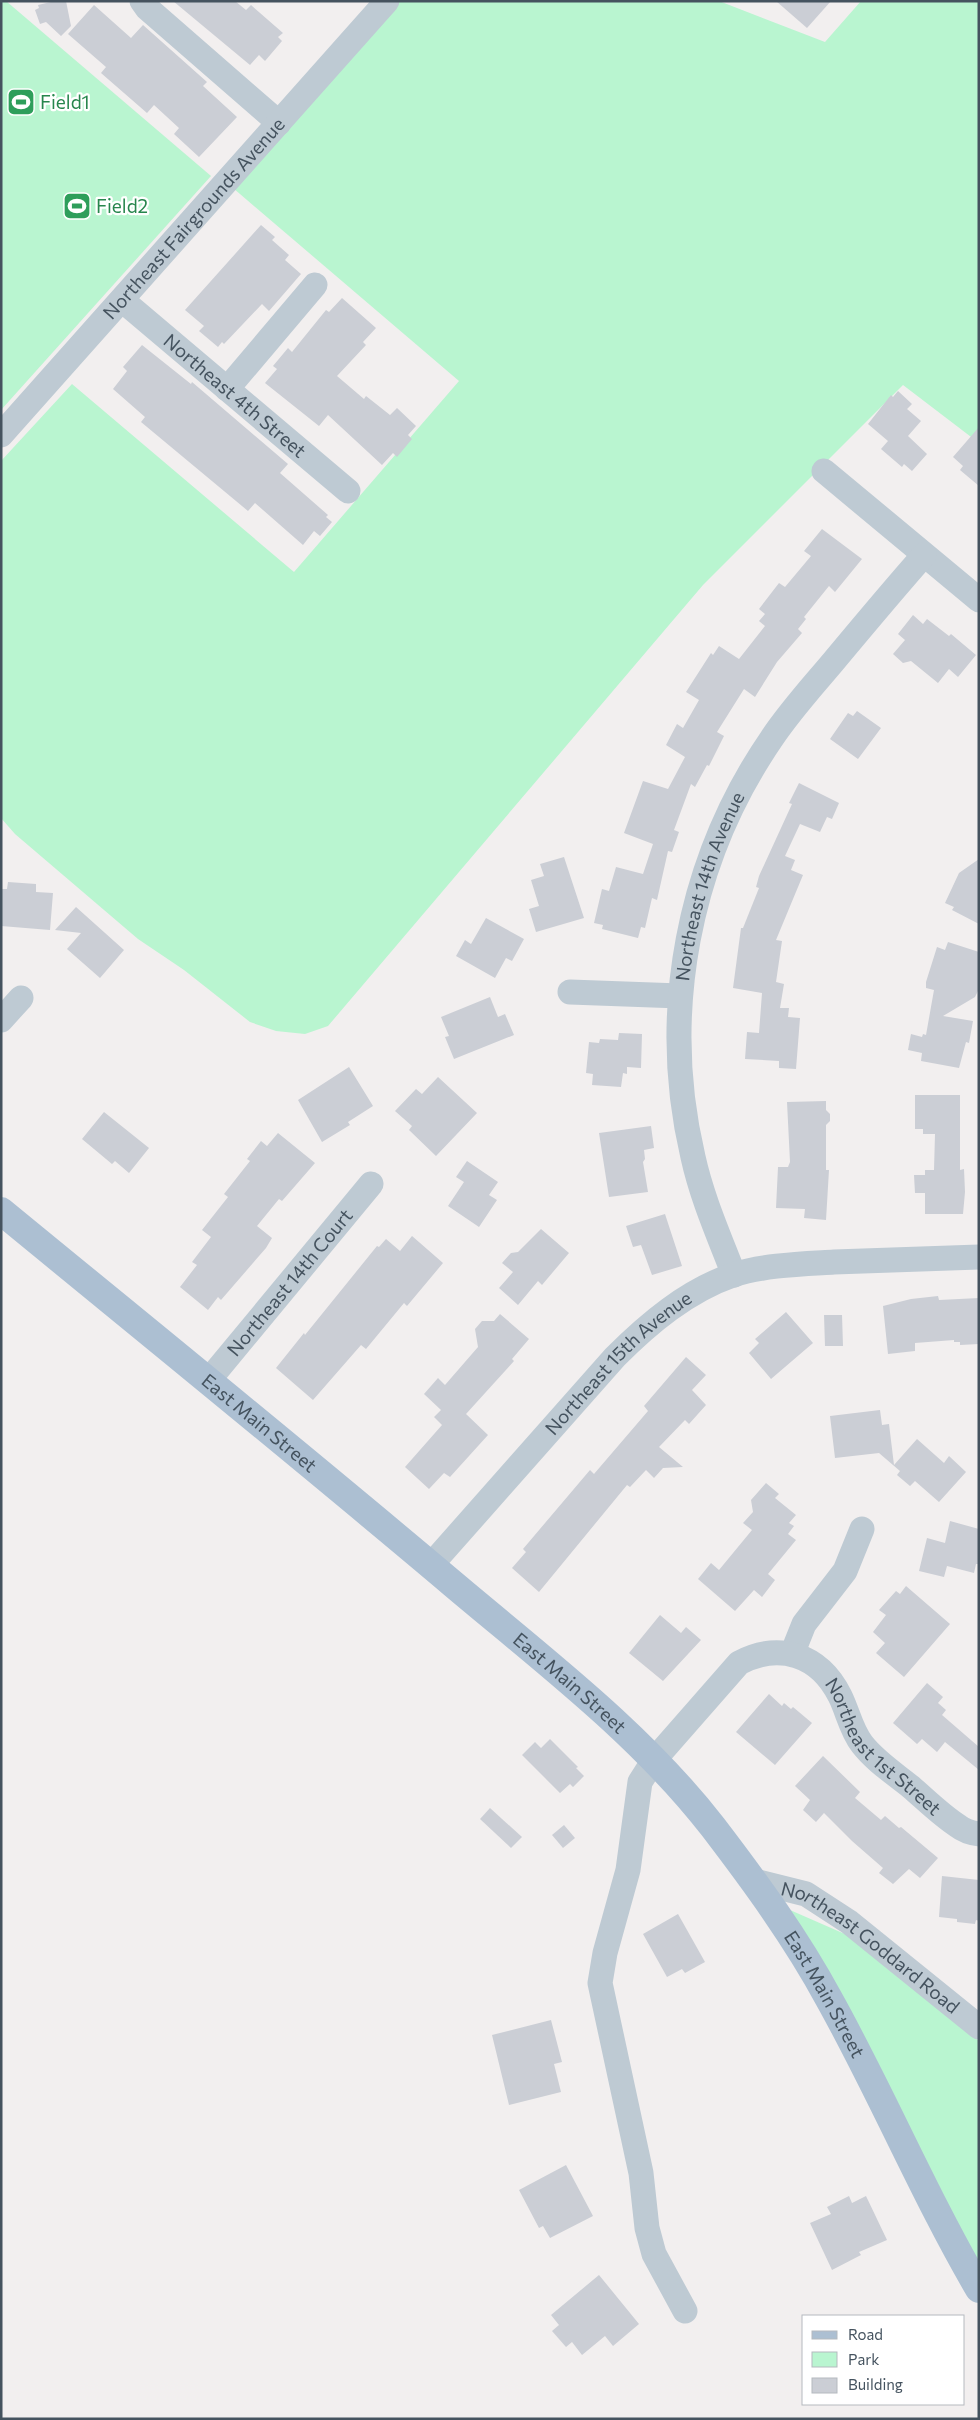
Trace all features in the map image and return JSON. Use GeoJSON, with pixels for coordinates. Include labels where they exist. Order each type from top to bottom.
{"type":"FeatureCollection","features":[{"type":"Feature","properties":{"kind":"main road","name":"East Main Street"},"geometry":{"type":"LineString","coordinates":[[1,1210],[431,1565],[596,1705],[654,1760],[710,1823],[783,1922],[829,1997],[926,2191],[979,2289]]}},
{"type":"Feature","properties":{"kind":"street"},"geometry":{"type":"LineString","coordinates":[[142,1],[146,8],[279,123]]}},
{"type":"Feature","properties":{"kind":"street","name":"Northeast Fairgrounds Avenue"},"geometry":{"type":"LineString","coordinates":[[1,435],[387,1]]}},
{"type":"Feature","properties":{"kind":"street"},"geometry":{"type":"LineString","coordinates":[[227,389],[315,285]]}},
{"type":"Feature","properties":{"kind":"street","name":"Northeast 4th Street"},"geometry":{"type":"LineString","coordinates":[[122,300],[348,491]]}},
{"type":"Feature","properties":{"kind":"street"},"geometry":{"type":"LineString","coordinates":[[824,471],[979,600]]}},
{"type":"Feature","properties":{"kind":"street","name":"Northeast 14th Avenue"},"geometry":{"type":"LineString","coordinates":[[734,1275],[702,1191],[692,1157],[680,1076],[680,996],[685,951],[694,907],[708,864],[736,798],[778,729],[924,554]]}},
{"type":"Feature","properties":{"kind":"street"},"geometry":{"type":"LineString","coordinates":[[570,992],[680,996]]}},
{"type":"Feature","properties":{"kind":"street"},"geometry":{"type":"LineString","coordinates":[[1,1020],[21,998]]}},
{"type":"Feature","properties":{"kind":"street","name":"Northeast 14th Court"},"geometry":{"type":"LineString","coordinates":[[208,1381],[371,1184]]}},
{"type":"Feature","properties":{"kind":"street","name":"Northeast 15th Avenue"},"geometry":{"type":"LineString","coordinates":[[431,1565],[615,1357],[644,1328],[676,1305],[710,1285],[734,1275],[802,1264],[979,1257]]}},
{"type":"Feature","properties":{"kind":"street"},"geometry":{"type":"LineString","coordinates":[[684,2311],[654,2254],[647,2228],[641,2173],[600,1983],[605,1952],[628,1870],[640,1782],[654,1760],[739,1663],[754,1656],[770,1652],[792,1654],[804,1624],[845,1571],[862,1529]]}},
{"type":"Feature","properties":{"kind":"street","name":"Northeast 1st Street"},"geometry":{"type":"LineString","coordinates":[[792,1654],[811,1663],[830,1680],[840,1696],[856,1735],[871,1754],[958,1826],[979,1834]]}},
{"type":"Feature","properties":{"kind":"street","name":"Northeast Goddard Road"},"geometry":{"type":"LineString","coordinates":[[754,1881],[806,1894],[842,1917],[979,2027]]}},
{"type":"Feature","properties":{"kind":"green space","name":"Field2"},"geometry":{"type":"Polygon","coordinates":[[[1,1],[6,1],[211,176],[1,410],[1,1]]]}},
{"type":"Feature","properties":{"kind":"green space"},"geometry":{"type":"Polygon","coordinates":[[[400,1],[719,1],[825,42],[861,1],[979,1],[979,443],[903,385],[703,585],[328,1026],[305,1034],[276,1031],[250,1022],[184,970],[138,939],[15,834],[1,818],[1,461],[72,384],[294,572],[459,381],[233,188],[400,1]]]}},
{"type":"Feature","properties":{"kind":"green space"},"geometry":{"type":"Polygon","coordinates":[[[790,1910],[854,1938],[979,2041],[979,2270],[790,1910]]]}},
{"type":"Feature","properties":{"kind":"building"},"geometry":{"type":"Polygon","coordinates":[[[55,1],[66,1],[71,26],[61,36],[46,22],[40,24],[35,10],[39,8],[38,5],[55,1]]]}},
{"type":"Feature","properties":{"kind":"building"},"geometry":{"type":"Polygon","coordinates":[[[173,1],[235,1],[246,10],[251,5],[283,33],[278,37],[282,41],[265,61],[259,55],[250,65],[173,1]]]}},
{"type":"Feature","properties":{"kind":"building"},"geometry":{"type":"Polygon","coordinates":[[[776,1],[831,1],[807,28],[776,1]]]}},
{"type":"Feature","properties":{"kind":"building"},"geometry":{"type":"Polygon","coordinates":[[[94,5],[131,38],[143,25],[207,82],[203,86],[237,117],[199,157],[174,134],[179,128],[154,105],[147,113],[101,73],[106,67],[68,34],[94,5]]]}},
{"type":"Feature","properties":{"kind":"building"},"geometry":{"type":"Polygon","coordinates":[[[261,225],[275,237],[272,240],[289,255],[285,260],[301,274],[269,311],[262,304],[224,344],[222,342],[218,347],[199,331],[204,326],[185,310],[261,225]]]}},
{"type":"Feature","properties":{"kind":"building"},"geometry":{"type":"Polygon","coordinates":[[[342,298],[376,328],[363,342],[366,345],[337,376],[364,399],[366,396],[390,415],[397,408],[416,426],[408,435],[412,439],[397,457],[393,453],[382,465],[328,415],[319,426],[265,383],[277,369],[273,366],[288,348],[292,352],[326,310],[329,312],[342,298]]]}},
{"type":"Feature","properties":{"kind":"building"},"geometry":{"type":"Polygon","coordinates":[[[142,345],[191,384],[192,382],[288,464],[280,473],[328,515],[326,517],[332,522],[320,536],[314,531],[303,545],[255,503],[248,511],[141,422],[145,417],[113,389],[127,371],[123,367],[142,345]]]}},
{"type":"Feature","properties":{"kind":"building"},"geometry":{"type":"Polygon","coordinates":[[[898,391],[912,404],[907,409],[921,421],[908,436],[927,454],[912,471],[904,464],[902,467],[881,449],[888,441],[868,424],[891,395],[893,397],[898,391]]]}},
{"type":"Feature","properties":{"kind":"building"},"geometry":{"type":"Polygon","coordinates":[[[979,427],[979,486],[960,470],[963,466],[953,457],[979,427]]]}},
{"type":"Feature","properties":{"kind":"building"},"geometry":{"type":"Polygon","coordinates":[[[822,529],[862,559],[835,592],[829,586],[804,617],[806,619],[798,629],[802,633],[777,662],[755,697],[744,689],[717,732],[724,736],[709,766],[707,765],[695,787],[691,784],[674,830],[679,832],[672,852],[668,851],[657,900],[652,898],[645,928],[641,927],[638,938],[602,929],[603,925],[594,923],[602,889],[609,891],[616,867],[643,874],[653,844],[624,833],[643,781],[668,789],[685,757],[666,745],[677,724],[683,728],[699,700],[686,692],[711,653],[713,655],[719,646],[739,659],[765,626],[759,621],[765,614],[759,609],[779,583],[785,587],[811,556],[804,551],[822,529]]]}},
{"type":"Feature","properties":{"kind":"building"},"geometry":{"type":"Polygon","coordinates":[[[913,615],[923,624],[927,619],[949,636],[951,634],[976,655],[958,677],[949,669],[938,683],[911,661],[903,663],[893,654],[905,640],[898,634],[913,615]]]}},
{"type":"Feature","properties":{"kind":"building"},"geometry":{"type":"Polygon","coordinates":[[[857,711],[881,728],[858,759],[830,739],[848,713],[853,716],[857,711]]]}},
{"type":"Feature","properties":{"kind":"building"},"geometry":{"type":"Polygon","coordinates":[[[799,783],[839,803],[832,819],[827,817],[820,832],[800,824],[785,856],[795,860],[791,870],[803,875],[776,940],[782,941],[776,982],[784,984],[780,1008],[789,1008],[788,1017],[800,1018],[796,1069],[779,1068],[779,1061],[745,1059],[747,1032],[759,1033],[762,993],[733,988],[741,928],[743,928],[759,888],[756,887],[759,876],[792,804],[789,803],[799,783]]]}},
{"type":"Feature","properties":{"kind":"building"},"geometry":{"type":"Polygon","coordinates":[[[564,857],[584,918],[536,932],[529,909],[539,906],[531,880],[544,876],[540,864],[564,857]]]}},
{"type":"Feature","properties":{"kind":"building"},"geometry":{"type":"Polygon","coordinates":[[[979,859],[979,924],[952,910],[954,907],[945,903],[959,873],[979,859]]]}},
{"type":"Feature","properties":{"kind":"building"},"geometry":{"type":"Polygon","coordinates":[[[8,882],[36,884],[36,892],[53,893],[50,930],[1,926],[1,889],[7,889],[8,882]]]}},
{"type":"Feature","properties":{"kind":"building"},"geometry":{"type":"Polygon","coordinates":[[[76,907],[124,950],[100,978],[67,949],[81,933],[55,930],[76,907]]]}},
{"type":"Feature","properties":{"kind":"building"},"geometry":{"type":"Polygon","coordinates":[[[486,918],[524,939],[512,961],[506,958],[495,978],[456,956],[465,940],[471,944],[486,918]]]}},
{"type":"Feature","properties":{"kind":"building"},"geometry":{"type":"Polygon","coordinates":[[[948,942],[979,952],[979,989],[975,997],[943,1016],[973,1021],[969,1043],[966,1042],[959,1068],[921,1061],[922,1053],[908,1050],[911,1034],[922,1037],[923,1034],[926,1035],[934,990],[926,988],[926,982],[937,947],[945,950],[948,942]]]}},
{"type":"Feature","properties":{"kind":"building"},"geometry":{"type":"Polygon","coordinates":[[[490,997],[498,1017],[505,1014],[514,1035],[454,1059],[445,1037],[449,1036],[441,1017],[490,997]]]}},
{"type":"Feature","properties":{"kind":"building"},"geometry":{"type":"Polygon","coordinates":[[[619,1033],[642,1034],[641,1068],[627,1067],[627,1074],[623,1073],[621,1087],[592,1085],[593,1074],[586,1073],[589,1042],[599,1043],[600,1039],[618,1040],[619,1033]]]}},
{"type":"Feature","properties":{"kind":"building"},"geometry":{"type":"Polygon","coordinates":[[[349,1067],[373,1106],[348,1122],[350,1125],[322,1142],[298,1100],[349,1067]]]}},
{"type":"Feature","properties":{"kind":"building"},"geometry":{"type":"Polygon","coordinates":[[[438,1077],[477,1113],[436,1156],[409,1130],[412,1126],[395,1111],[416,1089],[422,1094],[438,1077]]]}},
{"type":"Feature","properties":{"kind":"building"},"geometry":{"type":"Polygon","coordinates":[[[915,1095],[960,1095],[960,1170],[964,1169],[965,1192],[963,1214],[925,1214],[925,1193],[915,1193],[914,1175],[925,1175],[925,1170],[934,1170],[935,1134],[923,1134],[923,1129],[915,1129],[915,1095]]]}},
{"type":"Feature","properties":{"kind":"building"},"geometry":{"type":"Polygon","coordinates":[[[826,1101],[826,1110],[830,1114],[830,1121],[826,1125],[826,1170],[829,1170],[826,1220],[804,1218],[805,1209],[776,1208],[778,1167],[788,1167],[790,1162],[787,1102],[826,1101]]]}},
{"type":"Feature","properties":{"kind":"building"},"geometry":{"type":"Polygon","coordinates":[[[104,1112],[149,1148],[129,1173],[115,1161],[112,1164],[82,1139],[104,1112]]]}},
{"type":"Feature","properties":{"kind":"building"},"geometry":{"type":"Polygon","coordinates":[[[651,1126],[654,1148],[644,1150],[645,1159],[643,1162],[648,1192],[609,1197],[599,1133],[651,1126]]]}},
{"type":"Feature","properties":{"kind":"building"},"geometry":{"type":"Polygon","coordinates":[[[278,1133],[315,1163],[282,1201],[279,1199],[257,1226],[272,1238],[266,1248],[221,1300],[218,1297],[208,1310],[180,1287],[197,1265],[192,1262],[211,1237],[202,1230],[228,1197],[224,1194],[250,1161],[247,1159],[261,1141],[267,1146],[278,1133]]]}},
{"type":"Feature","properties":{"kind":"building"},"geometry":{"type":"Polygon","coordinates":[[[467,1161],[498,1182],[489,1195],[497,1200],[479,1227],[448,1206],[464,1182],[456,1177],[467,1161]]]}},
{"type":"Feature","properties":{"kind":"building"},"geometry":{"type":"Polygon","coordinates":[[[665,1214],[682,1266],[652,1275],[641,1245],[633,1247],[626,1226],[665,1214]]]}},
{"type":"Feature","properties":{"kind":"building"},"geometry":{"type":"Polygon","coordinates":[[[541,1229],[569,1253],[542,1285],[538,1281],[518,1305],[499,1288],[513,1272],[502,1263],[511,1253],[518,1252],[541,1229]]]}},
{"type":"Feature","properties":{"kind":"building"},"geometry":{"type":"Polygon","coordinates":[[[412,1236],[443,1263],[407,1306],[404,1303],[366,1349],[361,1345],[313,1400],[276,1368],[377,1246],[379,1247],[386,1239],[400,1251],[412,1236]]]}},
{"type":"Feature","properties":{"kind":"building"},"geometry":{"type":"Polygon","coordinates":[[[938,1296],[939,1300],[979,1298],[979,1344],[960,1345],[960,1342],[954,1342],[954,1340],[915,1343],[915,1351],[888,1354],[883,1306],[911,1299],[938,1296]]]}},
{"type":"Feature","properties":{"kind":"building"},"geometry":{"type":"Polygon","coordinates":[[[786,1312],[813,1343],[771,1379],[749,1353],[759,1343],[755,1339],[786,1312]]]}},
{"type":"Feature","properties":{"kind":"building"},"geometry":{"type":"Polygon","coordinates":[[[500,1314],[529,1339],[512,1359],[514,1361],[466,1414],[488,1435],[450,1477],[444,1473],[429,1489],[405,1467],[442,1425],[434,1417],[441,1410],[424,1394],[438,1378],[445,1385],[478,1347],[475,1329],[482,1321],[494,1321],[500,1314]]]}},
{"type":"Feature","properties":{"kind":"building"},"geometry":{"type":"Polygon","coordinates":[[[824,1315],[842,1315],[843,1346],[825,1346],[824,1315]]]}},
{"type":"Feature","properties":{"kind":"building"},"geometry":{"type":"Polygon","coordinates":[[[686,1357],[706,1375],[692,1390],[706,1405],[689,1424],[685,1420],[659,1447],[683,1467],[663,1468],[654,1478],[646,1470],[630,1487],[627,1485],[539,1592],[512,1568],[526,1552],[523,1549],[590,1470],[594,1474],[648,1411],[644,1406],[686,1357]]]}},
{"type":"Feature","properties":{"kind":"building"},"geometry":{"type":"Polygon","coordinates":[[[880,1410],[882,1425],[889,1424],[894,1465],[917,1439],[944,1463],[949,1456],[966,1472],[939,1502],[915,1481],[910,1486],[897,1475],[900,1471],[879,1453],[835,1458],[830,1416],[880,1410]]]}},
{"type":"Feature","properties":{"kind":"building"},"geometry":{"type":"Polygon","coordinates":[[[766,1483],[779,1494],[775,1498],[796,1515],[789,1523],[794,1526],[788,1534],[796,1540],[768,1574],[775,1580],[762,1597],[754,1590],[735,1611],[698,1579],[711,1563],[719,1570],[752,1530],[743,1523],[753,1512],[751,1500],[766,1483]]]}},
{"type":"Feature","properties":{"kind":"building"},"geometry":{"type":"Polygon","coordinates":[[[950,1521],[979,1529],[979,1564],[976,1564],[974,1573],[947,1566],[944,1577],[919,1571],[927,1538],[945,1543],[950,1521]]]}},
{"type":"Feature","properties":{"kind":"building"},"geometry":{"type":"Polygon","coordinates":[[[906,1586],[950,1624],[904,1677],[876,1653],[885,1643],[873,1632],[886,1615],[879,1610],[896,1591],[900,1594],[906,1586]]]}},
{"type":"Feature","properties":{"kind":"building"},"geometry":{"type":"Polygon","coordinates":[[[660,1615],[681,1633],[686,1627],[701,1640],[663,1681],[629,1653],[660,1615]]]}},
{"type":"Feature","properties":{"kind":"building"},"geometry":{"type":"Polygon","coordinates":[[[927,1683],[943,1697],[938,1703],[946,1710],[942,1715],[979,1747],[979,1770],[945,1742],[937,1752],[922,1739],[917,1744],[893,1723],[927,1683]]]}},
{"type":"Feature","properties":{"kind":"building"},"geometry":{"type":"Polygon","coordinates":[[[769,1694],[782,1706],[784,1703],[791,1709],[793,1707],[812,1723],[775,1765],[736,1732],[769,1694]]]}},
{"type":"Feature","properties":{"kind":"building"},"geometry":{"type":"Polygon","coordinates":[[[550,1739],[578,1767],[576,1768],[584,1776],[573,1787],[570,1784],[560,1793],[522,1755],[535,1742],[541,1748],[550,1739]]]}},
{"type":"Feature","properties":{"kind":"building"},"geometry":{"type":"Polygon","coordinates":[[[823,1756],[860,1792],[855,1798],[881,1820],[885,1816],[899,1828],[901,1827],[938,1858],[920,1878],[909,1869],[893,1884],[879,1873],[883,1868],[824,1813],[816,1822],[803,1810],[810,1800],[795,1786],[823,1756]]]}},
{"type":"Feature","properties":{"kind":"building"},"geometry":{"type":"Polygon","coordinates":[[[490,1808],[522,1837],[511,1848],[480,1819],[490,1808]]]}},
{"type":"Feature","properties":{"kind":"building"},"geometry":{"type":"Polygon","coordinates":[[[564,1825],[575,1838],[563,1848],[552,1835],[564,1825]]]}},
{"type":"Feature","properties":{"kind":"building"},"geometry":{"type":"Polygon","coordinates":[[[942,1876],[979,1880],[979,1921],[976,1920],[975,1924],[939,1917],[942,1876]]]}},
{"type":"Feature","properties":{"kind":"building"},"geometry":{"type":"Polygon","coordinates":[[[678,1914],[705,1962],[685,1973],[682,1969],[667,1977],[643,1934],[678,1914]]]}},
{"type":"Feature","properties":{"kind":"building"},"geometry":{"type":"Polygon","coordinates":[[[551,2020],[562,2062],[554,2064],[561,2092],[509,2105],[492,2035],[551,2020]]]}},
{"type":"Feature","properties":{"kind":"building"},"geometry":{"type":"Polygon","coordinates":[[[566,2165],[593,2216],[550,2238],[543,2226],[539,2228],[519,2190],[566,2165]]]}},
{"type":"Feature","properties":{"kind":"building"},"geometry":{"type":"Polygon","coordinates":[[[849,2196],[852,2203],[866,2196],[887,2240],[859,2252],[861,2255],[832,2270],[810,2223],[831,2214],[827,2207],[849,2196]]]}},
{"type":"Feature","properties":{"kind":"building"},"geometry":{"type":"Polygon","coordinates":[[[599,2275],[639,2324],[613,2346],[605,2336],[582,2355],[572,2342],[566,2347],[552,2331],[559,2325],[551,2315],[599,2275]]]}},
{"type":"Feature","properties":{"kind":"place","name":"Field1"},"geometry":{"type":"Point","coordinates":[21,102]}},
{"type":"Feature","properties":{"kind":"place","name":"Field2"},"geometry":{"type":"Point","coordinates":[77,206]}}]}
